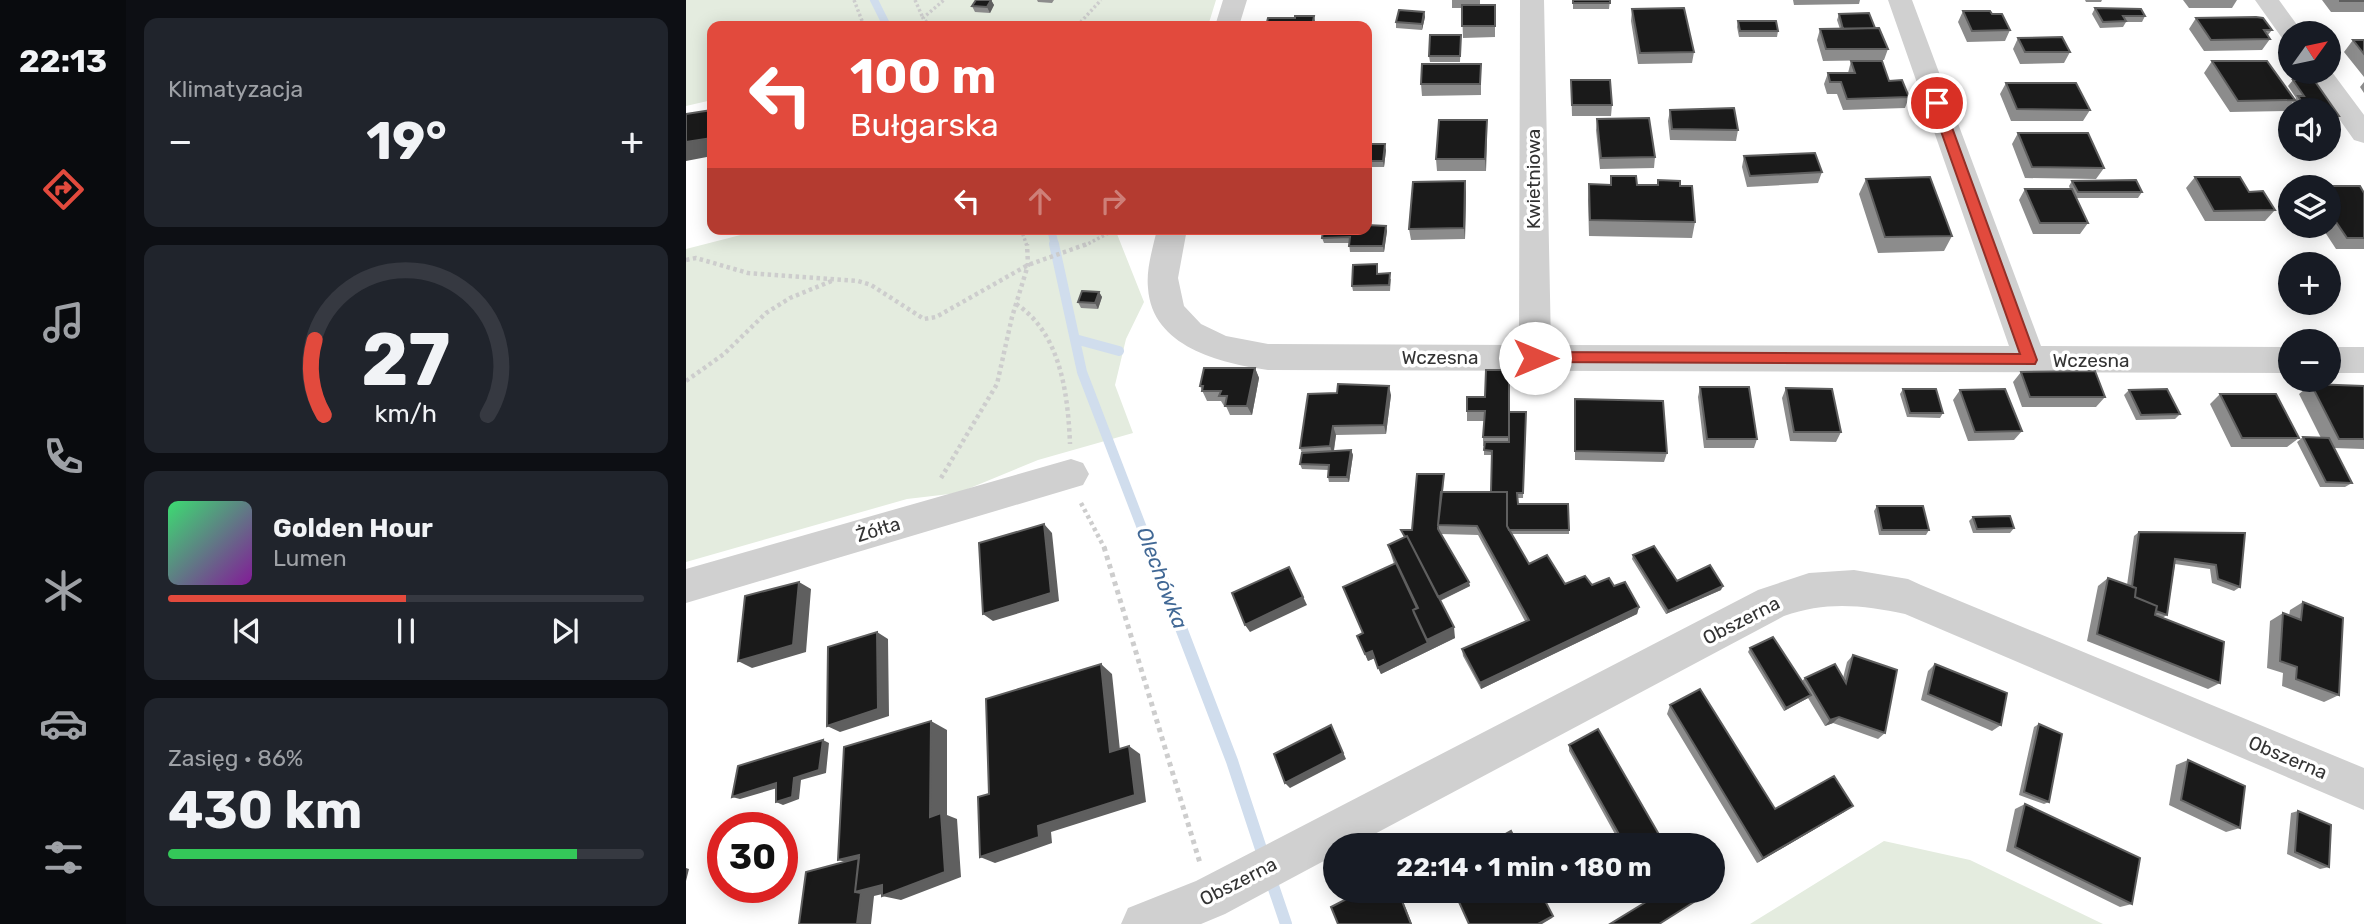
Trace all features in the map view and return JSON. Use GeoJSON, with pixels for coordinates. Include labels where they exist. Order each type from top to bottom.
{"type":"FeatureCollection","features":[{"type":"Feature","properties":{"kind":"street"},"geometry":{"type":"LineString","coordinates":[[1229,21],[1235,0]]}},
{"type":"Feature","properties":{"kind":"street","name":"Kwietniowa"},"geometry":{"type":"LineString","coordinates":[[1532,0],[1535,358]]}},
{"type":"Feature","properties":{"kind":"street"},"geometry":{"type":"LineString","coordinates":[[1900,0],[2030,360]]}},
{"type":"Feature","properties":{"kind":"street"},"geometry":{"type":"LineString","coordinates":[[2267,0],[2282,21]]}},
{"type":"Feature","properties":{"kind":"street"},"geometry":{"type":"LineString","coordinates":[[2328,84],[2364,134]]}},
{"type":"Feature","properties":{"kind":"street","name":"Wczesna"},"geometry":{"type":"LineString","coordinates":[[1171,235],[1163,292],[1169,312],[1184,328],[1217,346],[1240,354],[1268,357],[2278,360]]}},
{"type":"Feature","properties":{"kind":"street"},"geometry":{"type":"LineString","coordinates":[[2341,360],[2364,360]]}},
{"type":"Feature","properties":{"kind":"street","name":"Żółta"},"geometry":{"type":"LineString","coordinates":[[686,586],[1070,474]]}},
{"type":"Feature","properties":{"kind":"street","name":"Obszerna"},"geometry":{"type":"LineString","coordinates":[[1144,924],[1219,902],[1303,849],[1772,603],[1821,586],[1852,586],[1908,597],[2364,789]]}},
{"type":"Feature","properties":{"kind":"path"},"geometry":{"type":"LineString","coordinates":[[854,0],[862,21]]}},
{"type":"Feature","properties":{"kind":"path"},"geometry":{"type":"LineString","coordinates":[[915,0],[926,21]]}},
{"type":"Feature","properties":{"kind":"path"},"geometry":{"type":"LineString","coordinates":[[923,18],[944,0]]}},
{"type":"Feature","properties":{"kind":"path"},"geometry":{"type":"LineString","coordinates":[[1082,21],[1101,0]]}},
{"type":"Feature","properties":{"kind":"path"},"geometry":{"type":"LineString","coordinates":[[917,517],[997,384],[1028,265],[1028,248],[1023,235]]}},
{"type":"Feature","properties":{"kind":"path"},"geometry":{"type":"LineString","coordinates":[[686,260],[696,258],[748,273],[835,279],[871,285],[924,319],[936,317],[1028,265],[1076,250],[1105,235]]}},
{"type":"Feature","properties":{"kind":"path"},"geometry":{"type":"LineString","coordinates":[[686,381],[724,354],[766,313],[790,298],[835,279]]}},
{"type":"Feature","properties":{"kind":"path"},"geometry":{"type":"LineString","coordinates":[[1016,304],[1031,313],[1047,335],[1070,417],[1070,474],[1075,492],[1102,540],[1219,902]]}},
{"type":"Feature","properties":{"kind":"shaded area"},"geometry":{"type":"Polygon","coordinates":[[[686,0],[1216,0],[1210,21],[707,21],[707,101],[686,106],[686,0]]]}},
{"type":"Feature","properties":{"kind":"shaded area"},"geometry":{"type":"Polygon","coordinates":[[[741,235],[1117,235],[1144,302],[1126,339],[1115,385],[1133,433],[1038,460],[958,493],[907,499],[686,562],[686,249],[741,235]]]}},
{"type":"Feature","properties":{"kind":"shaded area"},"geometry":{"type":"Polygon","coordinates":[[[1884,841],[1970,860],[2103,924],[1750,924],[1884,841]]]}},
{"type":"Feature","properties":{"kind":"building"},"geometry":{"type":"Polygon","coordinates":[[[976,0],[991,0],[987,7],[972,6],[976,0]]]}},
{"type":"Feature","properties":{"kind":"building"},"geometry":{"type":"Polygon","coordinates":[[[1573,0],[1610,0],[1610,3],[1573,3],[1573,0]]]}},
{"type":"Feature","properties":{"kind":"building"},"geometry":{"type":"Polygon","coordinates":[[[1462,5],[1495,5],[1495,26],[1462,26],[1462,5]]]}},
{"type":"Feature","properties":{"kind":"building"},"geometry":{"type":"Polygon","coordinates":[[[1684,8],[1694,52],[1640,53],[1632,9],[1684,8]]]}},
{"type":"Feature","properties":{"kind":"building"},"geometry":{"type":"Polygon","coordinates":[[[2095,8],[2141,9],[2145,16],[2123,16],[2126,21],[2103,22],[2095,8]]]}},
{"type":"Feature","properties":{"kind":"building"},"geometry":{"type":"Polygon","coordinates":[[[1399,10],[1424,12],[1422,24],[1396,22],[1399,10]]]}},
{"type":"Feature","properties":{"kind":"building"},"geometry":{"type":"Polygon","coordinates":[[[1963,11],[2002,14],[2010,30],[1972,31],[1963,11]]]}},
{"type":"Feature","properties":{"kind":"building"},"geometry":{"type":"Polygon","coordinates":[[[1869,13],[1875,28],[1843,29],[1839,14],[1869,13]]]}},
{"type":"Feature","properties":{"kind":"building"},"geometry":{"type":"Polygon","coordinates":[[[1314,16],[1313,21],[1267,21],[1268,18],[1314,16]]]}},
{"type":"Feature","properties":{"kind":"building"},"geometry":{"type":"Polygon","coordinates":[[[2196,18],[2263,18],[2272,30],[2264,30],[2270,39],[2211,40],[2196,18]]]}},
{"type":"Feature","properties":{"kind":"building"},"geometry":{"type":"Polygon","coordinates":[[[1738,21],[1776,21],[1778,31],[1740,31],[1738,21]]]}},
{"type":"Feature","properties":{"kind":"building"},"geometry":{"type":"Polygon","coordinates":[[[1879,28],[1888,49],[1826,49],[1820,29],[1879,28]]]}},
{"type":"Feature","properties":{"kind":"building"},"geometry":{"type":"Polygon","coordinates":[[[1430,35],[1461,35],[1460,56],[1429,56],[1430,35]]]}},
{"type":"Feature","properties":{"kind":"building"},"geometry":{"type":"Polygon","coordinates":[[[2062,37],[2070,52],[2025,52],[2018,38],[2062,37]]]}},
{"type":"Feature","properties":{"kind":"building"},"geometry":{"type":"Polygon","coordinates":[[[2353,40],[2364,40],[2364,54],[2353,40]]]}},
{"type":"Feature","properties":{"kind":"building"},"geometry":{"type":"Polygon","coordinates":[[[1851,61],[1882,61],[1889,81],[1902,80],[1909,97],[1847,99],[1841,82],[1830,82],[1828,73],[1855,73],[1851,61]]]}},
{"type":"Feature","properties":{"kind":"building"},"geometry":{"type":"Polygon","coordinates":[[[2212,61],[2267,61],[2278,76],[2278,84],[2284,84],[2294,98],[2278,98],[2278,100],[2238,101],[2212,61]]]}},
{"type":"Feature","properties":{"kind":"building"},"geometry":{"type":"Polygon","coordinates":[[[1422,64],[1481,64],[1480,84],[1421,84],[1422,64]]]}},
{"type":"Feature","properties":{"kind":"building"},"geometry":{"type":"Polygon","coordinates":[[[1571,80],[1610,80],[1612,105],[1572,105],[1571,80]]]}},
{"type":"Feature","properties":{"kind":"building"},"geometry":{"type":"Polygon","coordinates":[[[2006,83],[2076,83],[2090,110],[2017,109],[2006,83]]]}},
{"type":"Feature","properties":{"kind":"building"},"geometry":{"type":"Polygon","coordinates":[[[2296,84],[2317,84],[2326,98],[2298,96],[2304,96],[2296,84]]]}},
{"type":"Feature","properties":{"kind":"building"},"geometry":{"type":"Polygon","coordinates":[[[1734,108],[1738,130],[1672,129],[1670,110],[1734,108]]]}},
{"type":"Feature","properties":{"kind":"building"},"geometry":{"type":"Polygon","coordinates":[[[707,111],[707,139],[686,142],[686,114],[707,111]]]}},
{"type":"Feature","properties":{"kind":"building"},"geometry":{"type":"Polygon","coordinates":[[[1649,118],[1655,157],[1601,158],[1597,119],[1649,118]]]}},
{"type":"Feature","properties":{"kind":"building"},"geometry":{"type":"Polygon","coordinates":[[[1439,120],[1487,120],[1485,159],[1436,159],[1439,120]]]}},
{"type":"Feature","properties":{"kind":"building"},"geometry":{"type":"Polygon","coordinates":[[[2018,133],[2088,133],[2104,168],[2032,167],[2018,133]]]}},
{"type":"Feature","properties":{"kind":"building"},"geometry":{"type":"Polygon","coordinates":[[[1372,144],[1385,144],[1383,161],[1372,161],[1372,144]]]}},
{"type":"Feature","properties":{"kind":"building"},"geometry":{"type":"Polygon","coordinates":[[[1815,153],[1822,172],[1750,176],[1744,156],[1815,153]]]}},
{"type":"Feature","properties":{"kind":"building"},"geometry":{"type":"Polygon","coordinates":[[[1611,176],[1636,176],[1637,185],[1658,185],[1658,180],[1680,181],[1680,186],[1692,186],[1695,222],[1590,220],[1589,184],[1611,185],[1611,176]]]}},
{"type":"Feature","properties":{"kind":"building"},"geometry":{"type":"Polygon","coordinates":[[[1930,177],[1952,236],[1885,237],[1866,179],[1930,177]]]}},
{"type":"Feature","properties":{"kind":"building"},"geometry":{"type":"Polygon","coordinates":[[[2195,177],[2240,177],[2249,192],[2263,191],[2275,210],[2214,211],[2195,177]]]}},
{"type":"Feature","properties":{"kind":"building"},"geometry":{"type":"Polygon","coordinates":[[[2136,180],[2142,192],[2078,192],[2072,181],[2136,180]]]}},
{"type":"Feature","properties":{"kind":"building"},"geometry":{"type":"Polygon","coordinates":[[[1465,181],[1464,228],[1409,229],[1413,182],[1465,181]]]}},
{"type":"Feature","properties":{"kind":"building"},"geometry":{"type":"Polygon","coordinates":[[[2341,186],[2360,186],[2364,193],[2364,238],[2347,238],[2341,229],[2341,186]]]}},
{"type":"Feature","properties":{"kind":"building"},"geometry":{"type":"Polygon","coordinates":[[[2025,189],[2072,189],[2088,223],[2040,223],[2025,189]]]}},
{"type":"Feature","properties":{"kind":"building"},"geometry":{"type":"Polygon","coordinates":[[[1372,225],[1386,226],[1383,246],[1349,246],[1350,237],[1322,238],[1322,235],[1372,235],[1372,225]]]}},
{"type":"Feature","properties":{"kind":"building"},"geometry":{"type":"Polygon","coordinates":[[[1377,264],[1377,274],[1390,273],[1389,285],[1352,286],[1353,265],[1377,264]]]}},
{"type":"Feature","properties":{"kind":"building"},"geometry":{"type":"Polygon","coordinates":[[[1082,291],[1099,292],[1095,303],[1078,302],[1082,291]]]}},
{"type":"Feature","properties":{"kind":"building"},"geometry":{"type":"Polygon","coordinates":[[[1204,368],[1255,368],[1247,406],[1225,406],[1227,396],[1219,396],[1221,391],[1202,391],[1203,386],[1200,386],[1204,368]]]}},
{"type":"Feature","properties":{"kind":"building"},"geometry":{"type":"Polygon","coordinates":[[[1486,370],[1509,370],[1509,437],[1483,437],[1485,411],[1467,411],[1467,397],[1485,397],[1486,370]]]}},
{"type":"Feature","properties":{"kind":"building"},"geometry":{"type":"Polygon","coordinates":[[[2095,371],[2105,397],[2030,397],[2021,372],[2095,371]]]}},
{"type":"Feature","properties":{"kind":"building"},"geometry":{"type":"Polygon","coordinates":[[[1338,384],[1389,386],[1384,425],[1333,426],[1330,446],[1300,448],[1308,394],[1337,393],[1338,384]]]}},
{"type":"Feature","properties":{"kind":"building"},"geometry":{"type":"Polygon","coordinates":[[[2341,385],[2364,386],[2364,439],[2339,439],[2315,392],[2341,392],[2341,385]]]}},
{"type":"Feature","properties":{"kind":"building"},"geometry":{"type":"Polygon","coordinates":[[[1700,387],[1749,387],[1757,439],[1707,439],[1700,387]]]}},
{"type":"Feature","properties":{"kind":"building"},"geometry":{"type":"Polygon","coordinates":[[[1786,388],[1832,389],[1841,432],[1794,432],[1786,388]]]}},
{"type":"Feature","properties":{"kind":"building"},"geometry":{"type":"Polygon","coordinates":[[[1903,389],[1936,389],[1943,413],[1910,413],[1903,389]]]}},
{"type":"Feature","properties":{"kind":"building"},"geometry":{"type":"Polygon","coordinates":[[[2005,389],[2022,431],[1975,432],[1960,390],[2005,389]]]}},
{"type":"Feature","properties":{"kind":"building"},"geometry":{"type":"Polygon","coordinates":[[[2167,389],[2180,414],[2141,415],[2129,390],[2167,389]]]}},
{"type":"Feature","properties":{"kind":"building"},"geometry":{"type":"Polygon","coordinates":[[[2220,394],[2276,394],[2299,438],[2242,438],[2220,394]]]}},
{"type":"Feature","properties":{"kind":"building"},"geometry":{"type":"Polygon","coordinates":[[[1575,399],[1663,401],[1667,453],[1575,451],[1575,399]]]}},
{"type":"Feature","properties":{"kind":"building"},"geometry":{"type":"Polygon","coordinates":[[[1509,412],[1526,412],[1523,493],[1517,493],[1518,504],[1568,504],[1569,530],[1509,530],[1507,492],[1491,492],[1492,451],[1484,450],[1485,442],[1509,442],[1509,412]]]}},
{"type":"Feature","properties":{"kind":"building"},"geometry":{"type":"Polygon","coordinates":[[[2303,437],[2329,438],[2352,483],[2326,482],[2303,437]]]}},
{"type":"Feature","properties":{"kind":"building"},"geometry":{"type":"Polygon","coordinates":[[[1351,450],[1347,477],[1328,477],[1329,465],[1300,464],[1302,453],[1351,450]]]}},
{"type":"Feature","properties":{"kind":"building"},"geometry":{"type":"Polygon","coordinates":[[[1417,474],[1444,474],[1438,529],[1469,582],[1438,597],[1407,536],[1405,537],[1401,530],[1412,530],[1417,474]]]}},
{"type":"Feature","properties":{"kind":"building"},"geometry":{"type":"Polygon","coordinates":[[[1441,492],[1507,492],[1507,526],[1529,564],[1547,555],[1565,584],[1585,576],[1592,585],[1609,578],[1614,586],[1625,582],[1639,607],[1480,683],[1462,649],[1529,620],[1477,526],[1438,525],[1441,492]]]}},
{"type":"Feature","properties":{"kind":"building"},"geometry":{"type":"Polygon","coordinates":[[[1877,506],[1923,506],[1929,530],[1882,530],[1877,506]]]}},
{"type":"Feature","properties":{"kind":"building"},"geometry":{"type":"Polygon","coordinates":[[[2010,516],[2014,528],[1977,529],[1973,517],[2010,516]]]}},
{"type":"Feature","properties":{"kind":"building"},"geometry":{"type":"Polygon","coordinates":[[[1044,524],[1051,593],[983,614],[979,543],[1044,524]]]}},
{"type":"Feature","properties":{"kind":"building"},"geometry":{"type":"Polygon","coordinates":[[[2139,532],[2245,533],[2240,587],[2218,579],[2216,565],[2175,559],[2167,615],[2156,611],[2157,606],[2135,597],[2136,588],[2132,587],[2139,532]]]}},
{"type":"Feature","properties":{"kind":"building"},"geometry":{"type":"Polygon","coordinates":[[[1407,536],[1454,627],[1427,640],[1413,610],[1418,608],[1388,545],[1407,536]]]}},
{"type":"Feature","properties":{"kind":"building"},"geometry":{"type":"Polygon","coordinates":[[[1654,546],[1677,581],[1710,565],[1723,586],[1668,611],[1633,555],[1654,546]]]}},
{"type":"Feature","properties":{"kind":"building"},"geometry":{"type":"Polygon","coordinates":[[[1396,563],[1417,608],[1413,610],[1428,643],[1378,668],[1372,651],[1365,654],[1357,636],[1363,633],[1343,587],[1396,563]]]}},
{"type":"Feature","properties":{"kind":"building"},"geometry":{"type":"Polygon","coordinates":[[[1289,567],[1303,597],[1245,625],[1232,593],[1289,567]]]}},
{"type":"Feature","properties":{"kind":"building"},"geometry":{"type":"Polygon","coordinates":[[[2108,578],[2136,588],[2135,597],[2157,606],[2155,615],[2224,642],[2220,683],[2097,634],[2108,578]]]}},
{"type":"Feature","properties":{"kind":"building"},"geometry":{"type":"Polygon","coordinates":[[[799,582],[793,645],[738,661],[745,596],[799,582]]]}},
{"type":"Feature","properties":{"kind":"building"},"geometry":{"type":"Polygon","coordinates":[[[2303,602],[2343,618],[2339,695],[2296,679],[2297,667],[2280,661],[2283,613],[2301,620],[2303,602]]]}},
{"type":"Feature","properties":{"kind":"building"},"geometry":{"type":"Polygon","coordinates":[[[877,632],[878,709],[827,726],[828,647],[877,632]]]}},
{"type":"Feature","properties":{"kind":"building"},"geometry":{"type":"Polygon","coordinates":[[[1773,637],[1811,695],[1786,708],[1750,648],[1773,637]]]}},
{"type":"Feature","properties":{"kind":"building"},"geometry":{"type":"Polygon","coordinates":[[[1853,655],[1897,670],[1885,733],[1839,717],[1830,720],[1805,678],[1835,664],[1846,683],[1853,655]]]}},
{"type":"Feature","properties":{"kind":"building"},"geometry":{"type":"Polygon","coordinates":[[[1101,664],[1110,752],[1129,746],[1135,795],[1038,826],[1039,837],[980,857],[978,797],[989,794],[986,699],[1101,664]]]}},
{"type":"Feature","properties":{"kind":"building"},"geometry":{"type":"Polygon","coordinates":[[[1935,664],[2007,693],[2001,725],[1928,694],[1935,664]]]}},
{"type":"Feature","properties":{"kind":"building"},"geometry":{"type":"Polygon","coordinates":[[[1700,689],[1775,809],[1834,776],[1853,806],[1763,858],[1670,705],[1700,689]]]}},
{"type":"Feature","properties":{"kind":"building"},"geometry":{"type":"Polygon","coordinates":[[[931,721],[930,817],[941,813],[945,872],[882,896],[882,885],[855,892],[859,855],[838,860],[844,747],[931,721]]]}},
{"type":"Feature","properties":{"kind":"building"},"geometry":{"type":"Polygon","coordinates":[[[2039,724],[2062,734],[2049,802],[2024,792],[2039,724]]]}},
{"type":"Feature","properties":{"kind":"building"},"geometry":{"type":"Polygon","coordinates":[[[1331,725],[1343,753],[1285,783],[1274,754],[1331,725]]]}},
{"type":"Feature","properties":{"kind":"building"},"geometry":{"type":"Polygon","coordinates":[[[1598,729],[1658,833],[1618,833],[1569,745],[1598,729]]]}},
{"type":"Feature","properties":{"kind":"building"},"geometry":{"type":"Polygon","coordinates":[[[823,740],[819,770],[794,778],[792,797],[776,802],[776,783],[732,797],[738,766],[823,740]]]}},
{"type":"Feature","properties":{"kind":"building"},"geometry":{"type":"Polygon","coordinates":[[[2188,760],[2245,786],[2240,828],[2181,800],[2188,760]]]}},
{"type":"Feature","properties":{"kind":"building"},"geometry":{"type":"Polygon","coordinates":[[[2025,804],[2140,858],[2132,904],[2015,847],[2025,804]]]}},
{"type":"Feature","properties":{"kind":"building"},"geometry":{"type":"Polygon","coordinates":[[[2298,811],[2331,825],[2329,867],[2295,852],[2298,811]]]}},
{"type":"Feature","properties":{"kind":"building"},"geometry":{"type":"Polygon","coordinates":[[[859,858],[855,892],[861,893],[857,924],[799,924],[806,872],[859,858]]]}},
{"type":"Feature","properties":{"kind":"building"},"geometry":{"type":"Polygon","coordinates":[[[1339,903],[1403,903],[1411,924],[1338,924],[1331,907],[1339,903]]]}},
{"type":"Feature","properties":{"kind":"building"},"geometry":{"type":"Polygon","coordinates":[[[1459,903],[1546,903],[1553,916],[1538,924],[1469,924],[1459,903]]]}},
{"type":"Feature","properties":{"kind":"building"},"geometry":{"type":"Polygon","coordinates":[[[1644,903],[1692,903],[1659,924],[1610,924],[1644,903]]]}},
{"type":"Feature","properties":{"kind":"waterway","name":"Olechówka"},"geometry":{"type":"LineString","coordinates":[[874,0],[884,21]]}},
{"type":"Feature","properties":{"kind":"waterway","name":"Olechówka"},"geometry":{"type":"LineString","coordinates":[[1052,235],[1055,246]]}},
{"type":"Feature","properties":{"kind":"waterway","name":"Olechówka"},"geometry":{"type":"LineString","coordinates":[[1054,244],[1082,372],[1150,549]]}},
{"type":"Feature","properties":{"kind":"waterway"},"geometry":{"type":"LineString","coordinates":[[1075,339],[1119,351]]}},
{"type":"Feature","properties":{"kind":"waterway","name":"Olechówka"},"geometry":{"type":"LineString","coordinates":[[1150,547],[1232,761],[1264,858]]}},
{"type":"Feature","properties":{"kind":"waterway","name":"Olechówka"},"geometry":{"type":"LineString","coordinates":[[1270,877],[1286,924]]}},
{"type":"Feature","properties":{"kind":"route"},"geometry":{"type":"LineString","coordinates":[[1535,358],[2030,360],[1937,103]]}}]}
